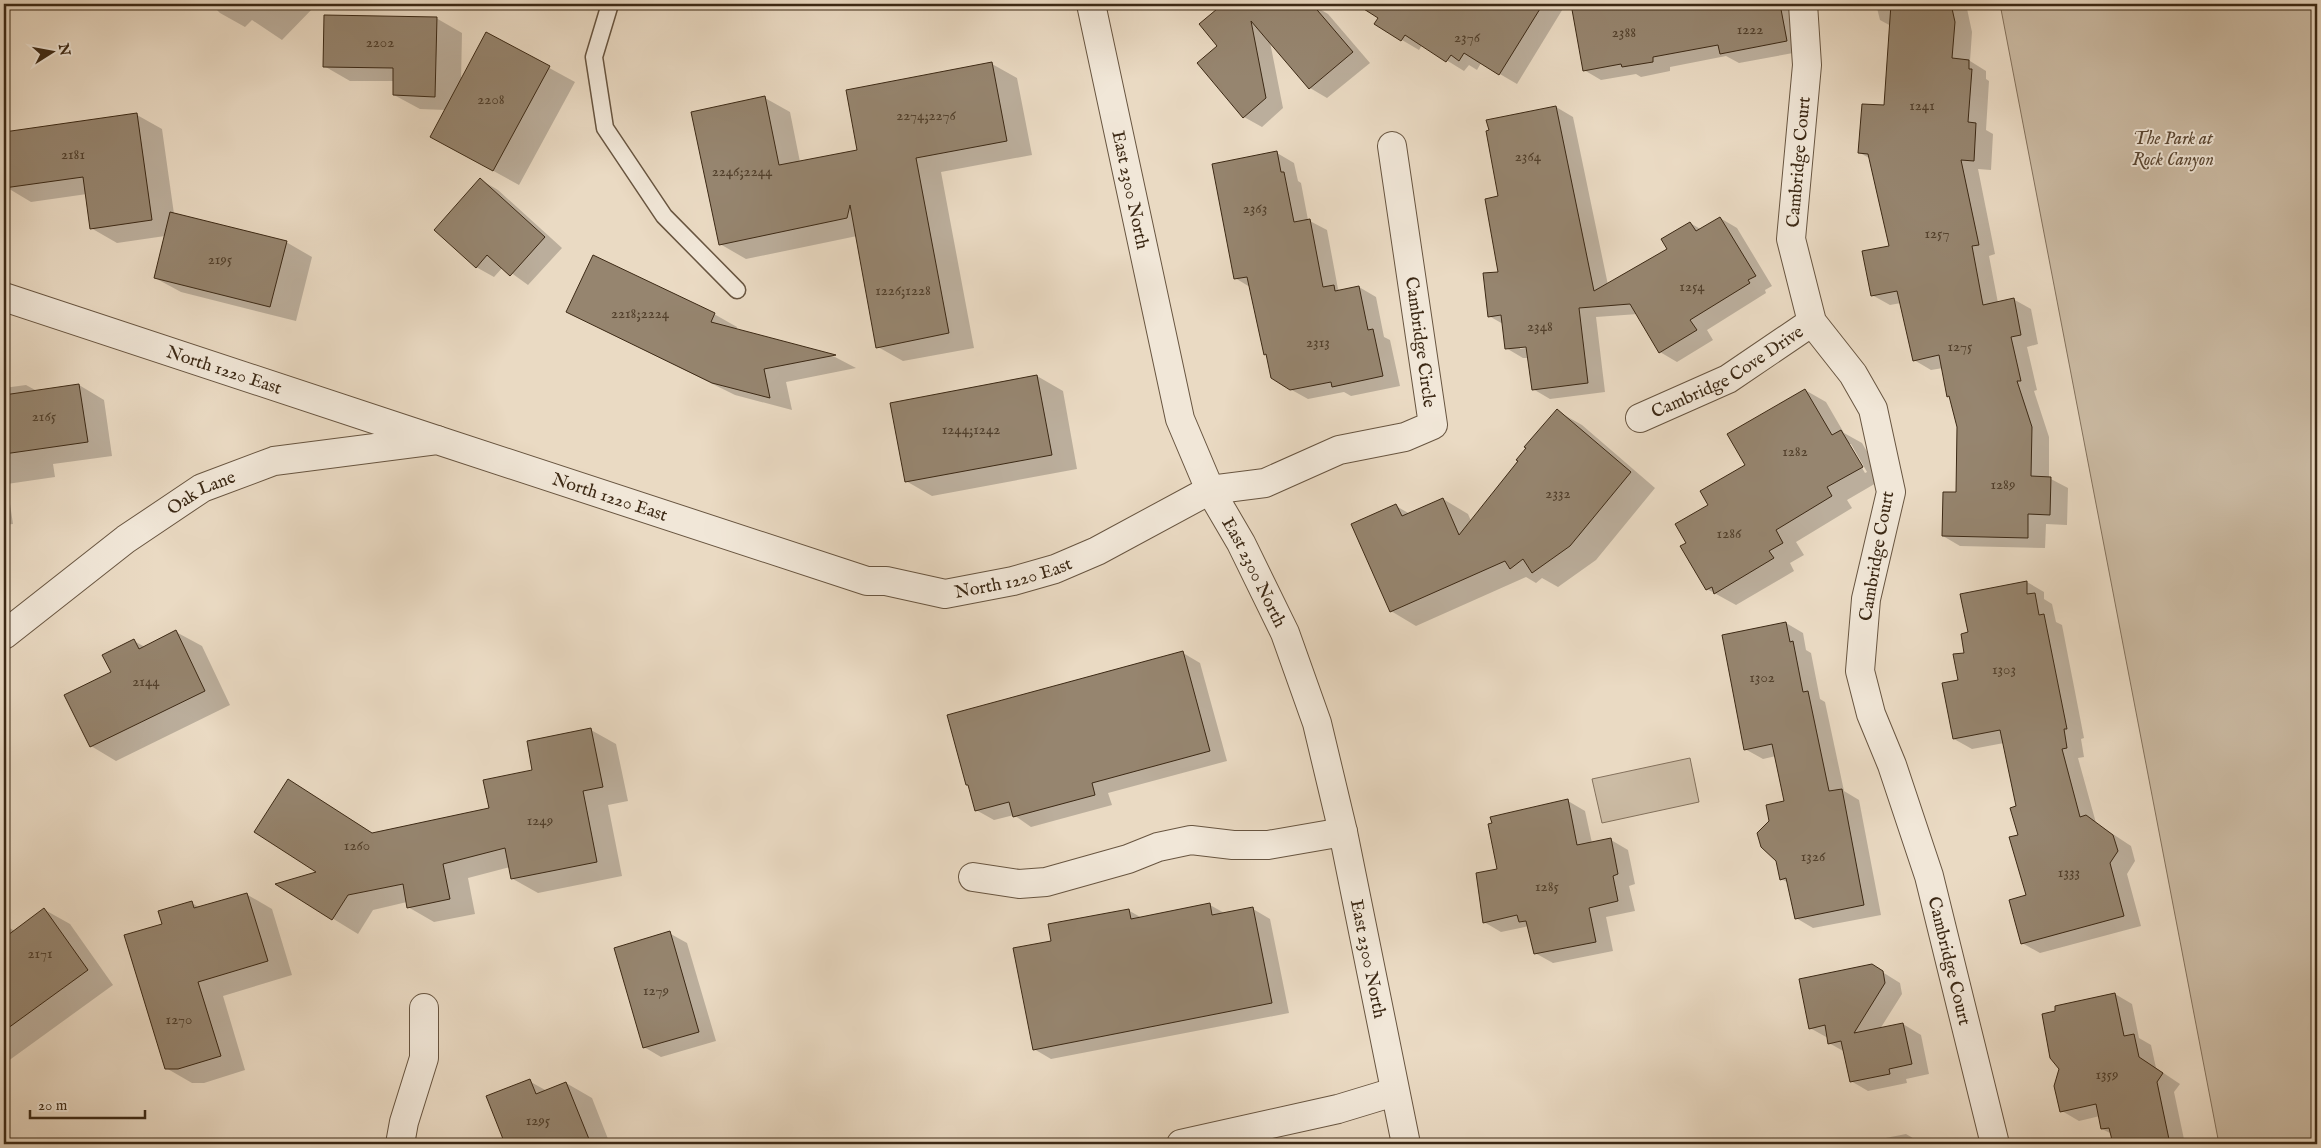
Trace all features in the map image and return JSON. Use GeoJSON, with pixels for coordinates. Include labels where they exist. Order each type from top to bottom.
{"type":"FeatureCollection","features":[{"type":"Feature","properties":{"kind":"street","name":"East 2300 North"},"geometry":{"type":"LineString","coordinates":[[1091,4],[1180,419],[1210,490],[1241,543],[1285,633],[1317,723],[1343,832],[1406,1144]]}},
{"type":"Feature","properties":{"kind":"street","name":"Cambridge Court"},"geometry":{"type":"LineString","coordinates":[[1803,4],[1807,65],[1791,239],[1812,322],[1853,374],[1873,410],[1891,492],[1866,599],[1860,671],[1871,714],[1892,765],[1929,876],[1995,1144]]}},
{"type":"Feature","properties":{"kind":"street","name":"Cambridge Circle"},"geometry":{"type":"LineString","coordinates":[[1210,490],[1265,483],[1339,450],[1404,437],[1433,425],[1392,146]]}},
{"type":"Feature","properties":{"kind":"street","name":"North 1220 East"},"geometry":{"type":"LineString","coordinates":[[4,297],[867,581],[886,581],[945,594],[1013,581],[1055,569],[1097,551],[1210,490]]}},
{"type":"Feature","properties":{"kind":"street","name":"Cambridge Cove Drive"},"geometry":{"type":"LineString","coordinates":[[1640,418],[1728,379],[1812,322]]}},
{"type":"Feature","properties":{"kind":"street","name":"Oak Lane"},"geometry":{"type":"LineString","coordinates":[[4,635],[126,539],[202,488],[274,461],[437,440]]}},
{"type":"Feature","properties":{"kind":"street"},"geometry":{"type":"LineString","coordinates":[[973,877],[1019,884],[1046,882],[1128,859],[1158,847],[1191,840],[1233,845],[1268,845],[1343,832]]}},
{"type":"Feature","properties":{"kind":"street"},"geometry":{"type":"LineString","coordinates":[[400,1144],[404,1122],[424,1058],[424,1008]]}},
{"type":"Feature","properties":{"kind":"street"},"geometry":{"type":"LineString","coordinates":[[1181,1144],[1338,1109],[1394,1092]]}},
{"type":"Feature","properties":{"kind":"lane"},"geometry":{"type":"LineString","coordinates":[[610,4],[594,57],[605,128],[664,216],[737,290]]}},
{"type":"Feature","properties":{"kind":"green space","name":"The Park at Rock Canyon"},"geometry":{"type":"Polygon","coordinates":[[[2000,4],[2317,4],[2317,1144],[2219,1144],[2000,4]]]}},
{"type":"Feature","properties":{"kind":"green space"},"geometry":{"type":"Polygon","coordinates":[[[1690,758],[1699,802],[1602,823],[1592,779],[1690,758]]]}},
{"type":"Feature","properties":{"kind":"building"},"geometry":{"type":"Polygon","coordinates":[[[1223,4],[1312,4],[1353,52],[1309,89],[1251,21],[1266,98],[1243,118],[1197,63],[1217,46],[1199,24],[1223,4]]]}},
{"type":"Feature","properties":{"kind":"building"},"geometry":{"type":"Polygon","coordinates":[[[1356,4],[1543,4],[1499,75],[1464,53],[1459,61],[1451,55],[1446,62],[1405,35],[1401,41],[1374,24],[1378,18],[1356,4]]]}},
{"type":"Feature","properties":{"kind":"building"},"geometry":{"type":"Polygon","coordinates":[[[1571,4],[1780,4],[1787,41],[1720,54],[1718,45],[1653,57],[1653,62],[1622,67],[1621,64],[1583,71],[1571,4]]]}},
{"type":"Feature","properties":{"kind":"building"},"geometry":{"type":"Polygon","coordinates":[[[1891,4],[1951,4],[1955,22],[1952,58],[1969,60],[1969,69],[1972,69],[1968,122],[1976,123],[1974,161],[1961,160],[1979,245],[1972,246],[1983,305],[2014,298],[2021,335],[2011,337],[2021,381],[2017,381],[2032,427],[2031,476],[2051,477],[2050,515],[2028,514],[2028,538],[1942,536],[1943,492],[1956,492],[1957,427],[1949,396],[1947,397],[1939,355],[1913,361],[1897,291],[1871,296],[1862,251],[1889,246],[1868,154],[1858,153],[1862,104],[1884,105],[1891,4]]]}},
{"type":"Feature","properties":{"kind":"building"},"geometry":{"type":"Polygon","coordinates":[[[324,15],[437,17],[435,97],[393,95],[393,68],[323,67],[324,15]]]}},
{"type":"Feature","properties":{"kind":"building"},"geometry":{"type":"Polygon","coordinates":[[[486,32],[550,66],[493,171],[430,137],[486,32]]]}},
{"type":"Feature","properties":{"kind":"building"},"geometry":{"type":"Polygon","coordinates":[[[992,62],[1007,141],[916,158],[949,333],[876,348],[850,205],[847,218],[719,245],[691,112],[765,96],[779,165],[857,150],[846,90],[992,62]]]}},
{"type":"Feature","properties":{"kind":"building"},"geometry":{"type":"Polygon","coordinates":[[[1556,106],[1594,291],[1667,249],[1661,239],[1690,222],[1696,231],[1720,217],[1756,276],[1748,280],[1750,283],[1690,320],[1697,330],[1659,353],[1630,304],[1579,308],[1588,383],[1532,390],[1526,347],[1505,349],[1501,315],[1488,317],[1483,273],[1498,272],[1485,199],[1498,196],[1486,131],[1489,130],[1486,120],[1556,106]]]}},
{"type":"Feature","properties":{"kind":"building"},"geometry":{"type":"Polygon","coordinates":[[[137,113],[152,220],[90,229],[83,177],[4,188],[4,132],[137,113]]]}},
{"type":"Feature","properties":{"kind":"building"},"geometry":{"type":"Polygon","coordinates":[[[1277,151],[1281,172],[1284,172],[1294,222],[1310,219],[1323,287],[1334,285],[1335,291],[1359,286],[1368,330],[1373,329],[1383,376],[1332,387],[1331,382],[1290,390],[1271,378],[1247,277],[1234,279],[1212,164],[1277,151]]]}},
{"type":"Feature","properties":{"kind":"building"},"geometry":{"type":"Polygon","coordinates":[[[480,178],[545,237],[510,276],[487,255],[476,268],[434,230],[480,178]]]}},
{"type":"Feature","properties":{"kind":"building"},"geometry":{"type":"Polygon","coordinates":[[[170,212],[287,241],[270,307],[154,278],[170,212]]]}},
{"type":"Feature","properties":{"kind":"building"},"geometry":{"type":"Polygon","coordinates":[[[593,255],[715,313],[711,322],[836,355],[764,369],[770,398],[712,383],[566,312],[593,255]]]}},
{"type":"Feature","properties":{"kind":"building"},"geometry":{"type":"Polygon","coordinates":[[[1037,375],[1052,455],[905,482],[890,403],[1037,375]]]}},
{"type":"Feature","properties":{"kind":"building"},"geometry":{"type":"Polygon","coordinates":[[[79,384],[88,442],[4,454],[4,395],[79,384]]]}},
{"type":"Feature","properties":{"kind":"building"},"geometry":{"type":"Polygon","coordinates":[[[1805,389],[1832,435],[1841,430],[1863,467],[1827,487],[1832,496],[1776,530],[1783,543],[1769,551],[1774,558],[1714,594],[1712,587],[1706,590],[1680,546],[1686,543],[1675,524],[1708,505],[1700,491],[1745,465],[1727,434],[1805,389]]]}},
{"type":"Feature","properties":{"kind":"building"},"geometry":{"type":"Polygon","coordinates":[[[1557,409],[1631,472],[1570,546],[1532,573],[1523,559],[1510,569],[1505,561],[1390,612],[1351,524],[1396,504],[1402,516],[1443,498],[1459,535],[1518,461],[1516,460],[1526,448],[1524,447],[1557,409]]]}},
{"type":"Feature","properties":{"kind":"building"},"geometry":{"type":"Polygon","coordinates":[[[2027,581],[2027,594],[2035,593],[2039,615],[2044,614],[2067,729],[2064,729],[2067,748],[2062,749],[2080,817],[2086,815],[2113,835],[2118,851],[2110,863],[2124,916],[2021,944],[2009,900],[2026,895],[2009,837],[2018,835],[2010,808],[2016,806],[2000,730],[1953,739],[1942,683],[1958,680],[1953,654],[1964,653],[1961,634],[1968,632],[1960,594],[2027,581]]]}},
{"type":"Feature","properties":{"kind":"building"},"geometry":{"type":"Polygon","coordinates":[[[1786,622],[1790,642],[1793,641],[1803,692],[1808,691],[1829,791],[1842,789],[1864,905],[1795,919],[1786,878],[1780,880],[1776,861],[1761,847],[1757,833],[1769,821],[1766,805],[1784,801],[1772,744],[1744,750],[1722,635],[1786,622]]]}},
{"type":"Feature","properties":{"kind":"building"},"geometry":{"type":"Polygon","coordinates":[[[176,630],[205,691],[90,747],[64,695],[111,672],[102,655],[134,639],[139,649],[176,630]]]}},
{"type":"Feature","properties":{"kind":"building"},"geometry":{"type":"Polygon","coordinates":[[[1183,651],[1210,751],[1092,783],[1095,795],[1013,817],[1009,802],[975,811],[947,715],[1183,651]]]}},
{"type":"Feature","properties":{"kind":"building"},"geometry":{"type":"Polygon","coordinates":[[[591,728],[603,787],[583,791],[597,862],[511,879],[505,848],[443,864],[450,899],[407,908],[403,884],[348,895],[332,920],[275,884],[316,872],[254,832],[288,779],[372,833],[489,808],[483,780],[532,770],[527,741],[591,728]]]}},
{"type":"Feature","properties":{"kind":"building"},"geometry":{"type":"Polygon","coordinates":[[[1568,799],[1577,845],[1611,838],[1618,874],[1613,876],[1618,901],[1589,908],[1596,942],[1534,954],[1526,921],[1519,922],[1517,915],[1483,923],[1476,873],[1497,869],[1488,824],[1492,823],[1490,817],[1568,799]]]}},
{"type":"Feature","properties":{"kind":"building"},"geometry":{"type":"Polygon","coordinates":[[[247,893],[268,961],[198,982],[221,1056],[178,1069],[165,1069],[124,935],[162,924],[158,911],[192,901],[194,908],[247,893]]]}},
{"type":"Feature","properties":{"kind":"building"},"geometry":{"type":"Polygon","coordinates":[[[1210,903],[1212,915],[1253,907],[1272,1003],[1033,1050],[1013,948],[1051,941],[1048,924],[1129,909],[1131,919],[1210,903]]]}},
{"type":"Feature","properties":{"kind":"building"},"geometry":{"type":"Polygon","coordinates":[[[44,908],[88,970],[4,1031],[4,938],[44,908]]]}},
{"type":"Feature","properties":{"kind":"building"},"geometry":{"type":"Polygon","coordinates":[[[670,931],[699,1032],[643,1048],[614,948],[670,931]]]}},
{"type":"Feature","properties":{"kind":"building"},"geometry":{"type":"Polygon","coordinates":[[[1872,964],[1883,971],[1885,983],[1854,1033],[1903,1023],[1912,1064],[1889,1069],[1890,1074],[1850,1082],[1841,1041],[1828,1044],[1825,1025],[1809,1029],[1799,979],[1872,964]]]}},
{"type":"Feature","properties":{"kind":"building"},"geometry":{"type":"Polygon","coordinates":[[[2115,993],[2124,1036],[2134,1034],[2139,1057],[2163,1073],[2157,1082],[2170,1144],[2113,1144],[2109,1128],[2101,1129],[2096,1104],[2060,1112],[2054,1086],[2059,1069],[2050,1058],[2042,1014],[2055,1011],[2055,1006],[2115,993]]]}},
{"type":"Feature","properties":{"kind":"building"},"geometry":{"type":"Polygon","coordinates":[[[530,1079],[536,1094],[566,1082],[591,1144],[505,1144],[486,1096],[530,1079]]]}}]}
